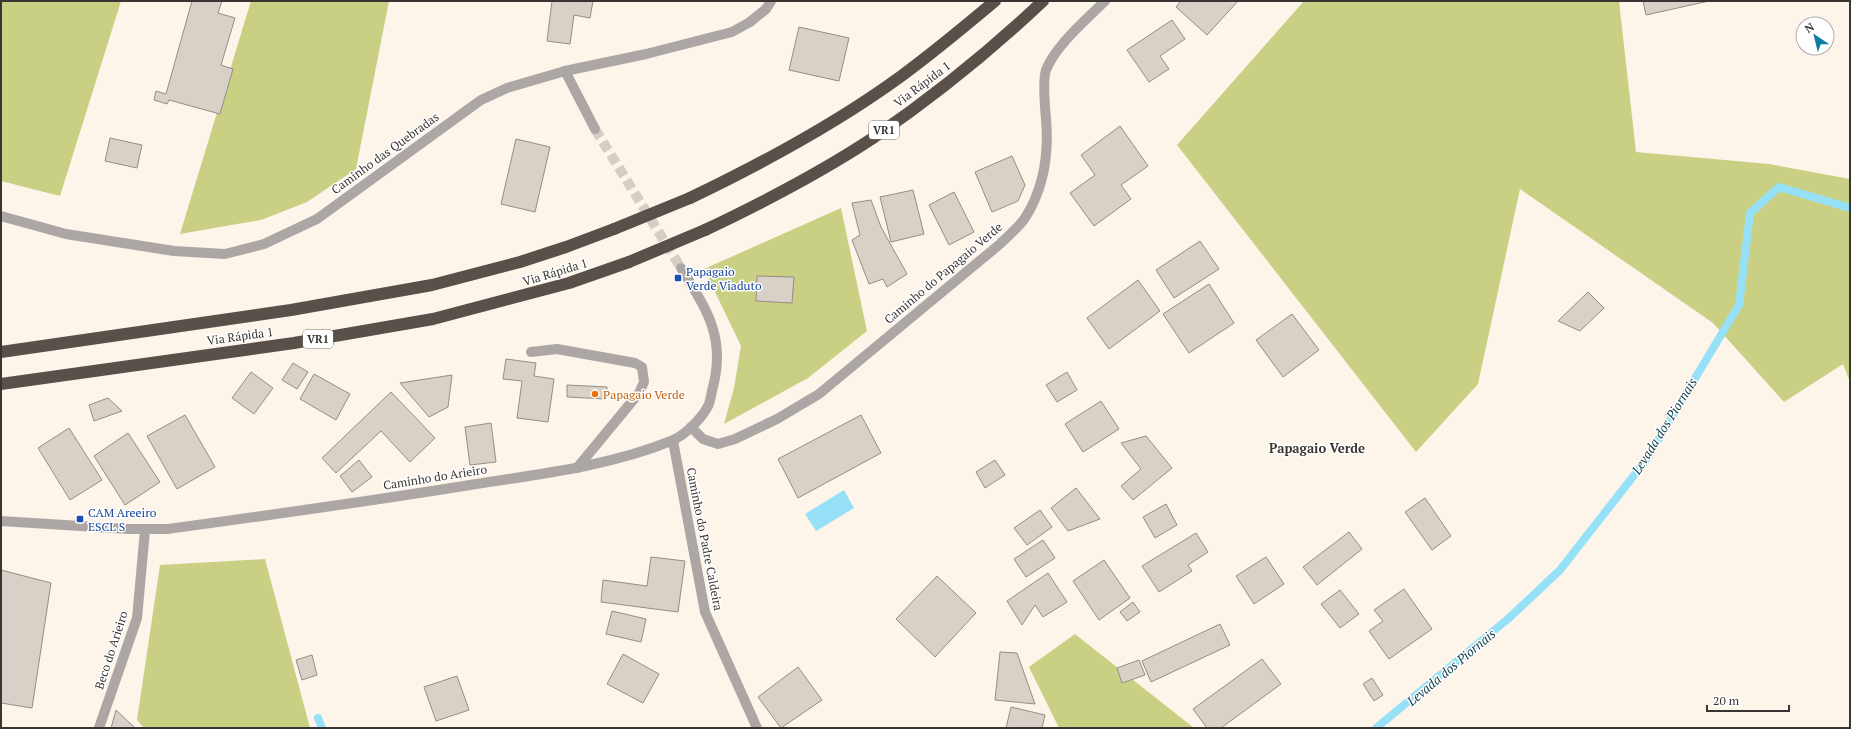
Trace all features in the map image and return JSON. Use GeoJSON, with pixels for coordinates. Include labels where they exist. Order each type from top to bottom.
{"type":"FeatureCollection","features":[{"type":"Feature","properties":{"kind":"highway","name":"Via Rápida 1"},"geometry":{"type":"LineString","coordinates":[[1,352],[291,310],[432,285],[520,262],[566,247],[690,198],[765,161],[850,111],[900,77],[951,38],[995,1]]}},
{"type":"Feature","properties":{"kind":"highway","name":"Via Rápida 1"},"geometry":{"type":"LineString","coordinates":[[1,384],[302,342],[433,319],[569,283],[629,262],[705,230],[766,200],[872,138],[972,64],[1043,1]]}},
{"type":"Feature","properties":{"kind":"street","name":"Caminho das Quebradas"},"geometry":{"type":"LineString","coordinates":[[1,216],[66,234],[174,251],[225,254],[264,244],[318,219],[481,100],[507,88],[565,71],[646,54],[732,32],[750,22],[766,9],[771,1]]}},
{"type":"Feature","properties":{"kind":"street","name":"Caminho do Papagaio Verde"},"geometry":{"type":"LineString","coordinates":[[691,427],[703,439],[718,444],[735,439],[777,420],[819,394],[1000,244],[1024,219],[1038,194],[1046,162],[1046,71],[1066,40],[1105,1]]}},
{"type":"Feature","properties":{"kind":"street"},"geometry":{"type":"LineString","coordinates":[[565,71],[595,129]]}},
{"type":"Feature","properties":{"kind":"street","name":"Caminho do Arieiro"},"geometry":{"type":"LineString","coordinates":[[1,521],[145,530],[175,528],[433,491],[577,468],[673,441],[691,427],[708,407],[715,379],[718,356],[716,336],[706,309],[681,268]]}},
{"type":"Feature","properties":{"kind":"street"},"geometry":{"type":"LineString","coordinates":[[530,352],[557,349],[635,363],[642,366],[644,382],[639,393],[577,468]]}},
{"type":"Feature","properties":{"kind":"street","name":"Caminho do Padre Caldeira"},"geometry":{"type":"LineString","coordinates":[[673,441],[705,612],[757,728]]}},
{"type":"Feature","properties":{"kind":"street","name":"Beco do Arieiro"},"geometry":{"type":"LineString","coordinates":[[99,728],[137,618],[145,530]]}},
{"type":"Feature","properties":{"kind":"green space"},"geometry":{"type":"Polygon","coordinates":[[[1,1],[121,1],[60,196],[1,181],[1,1]]]}},
{"type":"Feature","properties":{"kind":"green space"},"geometry":{"type":"Polygon","coordinates":[[[251,1],[389,1],[356,169],[307,202],[261,220],[180,234],[251,1]]]}},
{"type":"Feature","properties":{"kind":"green space"},"geometry":{"type":"Polygon","coordinates":[[[1304,1],[1619,1],[1636,152],[1769,164],[1850,179],[1850,382],[1843,364],[1784,402],[1713,323],[1520,189],[1478,384],[1416,452],[1177,145],[1304,1]]]}},
{"type":"Feature","properties":{"kind":"green space"},"geometry":{"type":"Polygon","coordinates":[[[841,208],[867,331],[808,378],[724,424],[734,388],[741,346],[704,269],[841,208]]]}},
{"type":"Feature","properties":{"kind":"green space"},"geometry":{"type":"Polygon","coordinates":[[[265,559],[310,728],[144,728],[137,720],[160,565],[265,559]]]}},
{"type":"Feature","properties":{"kind":"green space"},"geometry":{"type":"Polygon","coordinates":[[[1075,634],[1194,728],[1059,728],[1029,667],[1075,634]]]}},
{"type":"Feature","properties":{"kind":"water"},"geometry":{"type":"Polygon","coordinates":[[[844,490],[854,508],[816,531],[805,514],[844,490]]]}},
{"type":"Feature","properties":{"kind":"building"},"geometry":{"type":"Polygon","coordinates":[[[192,1],[222,1],[218,13],[235,18],[221,65],[233,69],[220,114],[169,100],[167,104],[154,100],[156,91],[166,94],[192,1]]]}},
{"type":"Feature","properties":{"kind":"building"},"geometry":{"type":"Polygon","coordinates":[[[552,1],[593,1],[590,18],[574,15],[570,44],[547,41],[552,1]]]}},
{"type":"Feature","properties":{"kind":"building"},"geometry":{"type":"Polygon","coordinates":[[[1181,1],[1238,1],[1207,35],[1176,7],[1181,1]]]}},
{"type":"Feature","properties":{"kind":"building"},"geometry":{"type":"Polygon","coordinates":[[[1643,1],[1709,1],[1646,15],[1643,1]]]}},
{"type":"Feature","properties":{"kind":"building"},"geometry":{"type":"Polygon","coordinates":[[[1172,20],[1185,39],[1160,56],[1169,69],[1149,82],[1127,50],[1172,20]]]}},
{"type":"Feature","properties":{"kind":"building"},"geometry":{"type":"Polygon","coordinates":[[[799,27],[849,38],[839,81],[789,70],[799,27]]]}},
{"type":"Feature","properties":{"kind":"building"},"geometry":{"type":"Polygon","coordinates":[[[1120,126],[1148,166],[1121,185],[1131,199],[1094,226],[1070,193],[1095,175],[1081,155],[1120,126]]]}},
{"type":"Feature","properties":{"kind":"building"},"geometry":{"type":"Polygon","coordinates":[[[110,138],[142,145],[137,168],[105,161],[110,138]]]}},
{"type":"Feature","properties":{"kind":"building"},"geometry":{"type":"Polygon","coordinates":[[[516,139],[550,147],[535,212],[501,204],[516,139]]]}},
{"type":"Feature","properties":{"kind":"building"},"geometry":{"type":"Polygon","coordinates":[[[1012,156],[1025,185],[1018,201],[992,212],[975,172],[1012,156]]]}},
{"type":"Feature","properties":{"kind":"building"},"geometry":{"type":"Polygon","coordinates":[[[913,190],[924,234],[891,242],[880,197],[913,190]]]}},
{"type":"Feature","properties":{"kind":"building"},"geometry":{"type":"Polygon","coordinates":[[[954,192],[974,232],[949,245],[929,205],[954,192]]]}},
{"type":"Feature","properties":{"kind":"building"},"geometry":{"type":"Polygon","coordinates":[[[871,200],[881,227],[907,274],[887,287],[883,279],[869,284],[852,240],[860,235],[852,203],[871,200]]]}},
{"type":"Feature","properties":{"kind":"building"},"geometry":{"type":"Polygon","coordinates":[[[1200,241],[1219,269],[1174,298],[1156,270],[1200,241]]]}},
{"type":"Feature","properties":{"kind":"building"},"geometry":{"type":"Polygon","coordinates":[[[757,276],[794,277],[792,303],[756,301],[757,276]]]}},
{"type":"Feature","properties":{"kind":"building"},"geometry":{"type":"Polygon","coordinates":[[[1138,280],[1160,311],[1109,349],[1087,318],[1138,280]]]}},
{"type":"Feature","properties":{"kind":"building"},"geometry":{"type":"Polygon","coordinates":[[[1209,284],[1234,323],[1189,353],[1163,314],[1209,284]]]}},
{"type":"Feature","properties":{"kind":"building"},"geometry":{"type":"Polygon","coordinates":[[[1588,292],[1604,308],[1580,331],[1558,321],[1588,292]]]}},
{"type":"Feature","properties":{"kind":"building"},"geometry":{"type":"Polygon","coordinates":[[[1292,314],[1319,350],[1283,377],[1256,340],[1292,314]]]}},
{"type":"Feature","properties":{"kind":"building"},"geometry":{"type":"Polygon","coordinates":[[[506,359],[536,363],[534,376],[554,379],[548,422],[517,418],[522,381],[503,379],[506,359]]]}},
{"type":"Feature","properties":{"kind":"building"},"geometry":{"type":"Polygon","coordinates":[[[293,363],[308,372],[297,389],[282,380],[293,363]]]}},
{"type":"Feature","properties":{"kind":"building"},"geometry":{"type":"Polygon","coordinates":[[[251,372],[273,388],[254,414],[232,398],[251,372]]]}},
{"type":"Feature","properties":{"kind":"building"},"geometry":{"type":"Polygon","coordinates":[[[1067,372],[1077,390],[1057,402],[1046,385],[1067,372]]]}},
{"type":"Feature","properties":{"kind":"building"},"geometry":{"type":"Polygon","coordinates":[[[314,374],[350,394],[336,420],[300,399],[314,374]]]}},
{"type":"Feature","properties":{"kind":"building"},"geometry":{"type":"Polygon","coordinates":[[[452,375],[448,407],[429,417],[400,383],[452,375]]]}},
{"type":"Feature","properties":{"kind":"building"},"geometry":{"type":"Polygon","coordinates":[[[567,385],[607,387],[606,399],[567,397],[567,385]]]}},
{"type":"Feature","properties":{"kind":"building"},"geometry":{"type":"Polygon","coordinates":[[[391,392],[435,438],[410,462],[381,431],[336,473],[322,458],[391,392]]]}},
{"type":"Feature","properties":{"kind":"building"},"geometry":{"type":"Polygon","coordinates":[[[108,398],[122,411],[94,421],[89,405],[108,398]]]}},
{"type":"Feature","properties":{"kind":"building"},"geometry":{"type":"Polygon","coordinates":[[[1101,401],[1119,429],[1083,452],[1065,424],[1101,401]]]}},
{"type":"Feature","properties":{"kind":"building"},"geometry":{"type":"Polygon","coordinates":[[[185,415],[215,467],[177,489],[147,436],[185,415]]]}},
{"type":"Feature","properties":{"kind":"building"},"geometry":{"type":"Polygon","coordinates":[[[861,415],[881,453],[798,498],[778,459],[861,415]]]}},
{"type":"Feature","properties":{"kind":"building"},"geometry":{"type":"Polygon","coordinates":[[[491,423],[496,462],[470,465],[465,427],[491,423]]]}},
{"type":"Feature","properties":{"kind":"building"},"geometry":{"type":"Polygon","coordinates":[[[69,428],[102,480],[70,500],[38,448],[69,428]]]}},
{"type":"Feature","properties":{"kind":"building"},"geometry":{"type":"Polygon","coordinates":[[[128,433],[160,482],[125,505],[94,456],[128,433]]]}},
{"type":"Feature","properties":{"kind":"building"},"geometry":{"type":"Polygon","coordinates":[[[1146,436],[1172,468],[1133,500],[1121,486],[1141,469],[1121,443],[1146,436]]]}},
{"type":"Feature","properties":{"kind":"building"},"geometry":{"type":"Polygon","coordinates":[[[359,460],[372,477],[352,492],[340,476],[359,460]]]}},
{"type":"Feature","properties":{"kind":"building"},"geometry":{"type":"Polygon","coordinates":[[[995,460],[1005,475],[985,488],[976,472],[995,460]]]}},
{"type":"Feature","properties":{"kind":"building"},"geometry":{"type":"Polygon","coordinates":[[[1076,488],[1100,519],[1068,531],[1051,508],[1076,488]]]}},
{"type":"Feature","properties":{"kind":"building"},"geometry":{"type":"Polygon","coordinates":[[[1425,498],[1451,536],[1432,550],[1405,512],[1425,498]]]}},
{"type":"Feature","properties":{"kind":"building"},"geometry":{"type":"Polygon","coordinates":[[[1166,504],[1177,525],[1155,538],[1143,517],[1166,504]]]}},
{"type":"Feature","properties":{"kind":"building"},"geometry":{"type":"Polygon","coordinates":[[[1040,510],[1052,527],[1027,545],[1014,528],[1040,510]]]}},
{"type":"Feature","properties":{"kind":"building"},"geometry":{"type":"Polygon","coordinates":[[[1349,532],[1362,549],[1317,585],[1303,567],[1349,532]]]}},
{"type":"Feature","properties":{"kind":"building"},"geometry":{"type":"Polygon","coordinates":[[[1196,533],[1208,552],[1188,565],[1192,571],[1159,592],[1142,566],[1196,533]]]}},
{"type":"Feature","properties":{"kind":"building"},"geometry":{"type":"Polygon","coordinates":[[[1043,540],[1055,558],[1026,577],[1014,559],[1043,540]]]}},
{"type":"Feature","properties":{"kind":"building"},"geometry":{"type":"Polygon","coordinates":[[[651,557],[685,561],[678,612],[601,602],[603,580],[647,586],[651,557]]]}},
{"type":"Feature","properties":{"kind":"building"},"geometry":{"type":"Polygon","coordinates":[[[1266,557],[1284,584],[1254,604],[1236,576],[1266,557]]]}},
{"type":"Feature","properties":{"kind":"building"},"geometry":{"type":"Polygon","coordinates":[[[1104,560],[1130,598],[1099,620],[1073,581],[1104,560]]]}},
{"type":"Feature","properties":{"kind":"building"},"geometry":{"type":"Polygon","coordinates":[[[1,570],[51,583],[32,708],[1,703],[1,570]]]}},
{"type":"Feature","properties":{"kind":"building"},"geometry":{"type":"Polygon","coordinates":[[[1048,573],[1067,602],[1043,617],[1035,605],[1022,625],[1007,601],[1048,573]]]}},
{"type":"Feature","properties":{"kind":"building"},"geometry":{"type":"Polygon","coordinates":[[[937,576],[976,613],[935,657],[896,619],[937,576]]]}},
{"type":"Feature","properties":{"kind":"building"},"geometry":{"type":"Polygon","coordinates":[[[1404,589],[1432,629],[1389,659],[1369,631],[1383,621],[1374,610],[1404,589]]]}},
{"type":"Feature","properties":{"kind":"building"},"geometry":{"type":"Polygon","coordinates":[[[1340,590],[1359,614],[1340,628],[1321,604],[1340,590]]]}},
{"type":"Feature","properties":{"kind":"building"},"geometry":{"type":"Polygon","coordinates":[[[1133,602],[1140,612],[1127,621],[1120,612],[1133,602]]]}},
{"type":"Feature","properties":{"kind":"building"},"geometry":{"type":"Polygon","coordinates":[[[612,611],[646,619],[641,642],[606,634],[612,611]]]}},
{"type":"Feature","properties":{"kind":"building"},"geometry":{"type":"Polygon","coordinates":[[[1220,624],[1230,645],[1151,682],[1142,661],[1220,624]]]}},
{"type":"Feature","properties":{"kind":"building"},"geometry":{"type":"Polygon","coordinates":[[[1000,652],[1017,653],[1035,704],[995,700],[1000,652]]]}},
{"type":"Feature","properties":{"kind":"building"},"geometry":{"type":"Polygon","coordinates":[[[623,654],[659,674],[643,703],[607,684],[623,654]]]}},
{"type":"Feature","properties":{"kind":"building"},"geometry":{"type":"Polygon","coordinates":[[[312,655],[317,675],[302,680],[296,660],[312,655]]]}},
{"type":"Feature","properties":{"kind":"building"},"geometry":{"type":"Polygon","coordinates":[[[1262,659],[1281,684],[1221,728],[1207,728],[1193,709],[1262,659]]]}},
{"type":"Feature","properties":{"kind":"building"},"geometry":{"type":"Polygon","coordinates":[[[1139,660],[1145,675],[1122,683],[1117,668],[1139,660]]]}},
{"type":"Feature","properties":{"kind":"building"},"geometry":{"type":"Polygon","coordinates":[[[798,667],[822,700],[781,728],[758,697],[798,667]]]}},
{"type":"Feature","properties":{"kind":"building"},"geometry":{"type":"Polygon","coordinates":[[[457,676],[469,710],[436,721],[424,687],[457,676]]]}},
{"type":"Feature","properties":{"kind":"building"},"geometry":{"type":"Polygon","coordinates":[[[1372,678],[1383,695],[1374,701],[1363,684],[1372,678]]]}},
{"type":"Feature","properties":{"kind":"building"},"geometry":{"type":"Polygon","coordinates":[[[1011,707],[1045,715],[1042,728],[1006,728],[1011,707]]]}},
{"type":"Feature","properties":{"kind":"building"},"geometry":{"type":"Polygon","coordinates":[[[116,710],[135,728],[111,728],[116,710]]]}},
{"type":"Feature","properties":{"kind":"waterway","name":"Levada dos Piornais"},"geometry":{"type":"LineString","coordinates":[[1376,728],[1509,618],[1560,570],[1646,460],[1739,305],[1750,213],[1779,187],[1850,208]]}},
{"type":"Feature","properties":{"kind":"waterway"},"geometry":{"type":"LineString","coordinates":[[318,718],[322,728]]}},
{"type":"Feature","properties":{"kind":"tunnel"},"geometry":{"type":"LineString","coordinates":[[595,129],[681,268]]}},
{"type":"Feature","properties":{"kind":"place","name":"Papagaio Verde Viaduto"},"geometry":{"type":"Point","coordinates":[678,278]}},
{"type":"Feature","properties":{"kind":"place","name":"Papagaio Verde"},"geometry":{"type":"Point","coordinates":[595,394]}},
{"type":"Feature","properties":{"kind":"place","name":"CAM Areeiro ESCL S"},"geometry":{"type":"Point","coordinates":[80,519]}},
{"type":"Feature","properties":{"kind":"district","name":"Papagaio Verde"},"geometry":{"type":"Point","coordinates":[1317,448]}}]}
